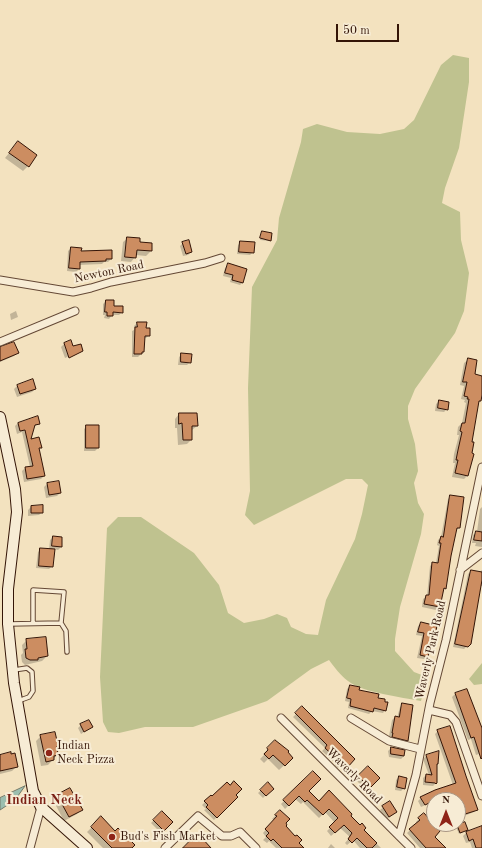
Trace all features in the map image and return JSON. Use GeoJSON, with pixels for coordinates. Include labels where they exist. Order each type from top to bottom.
{"type":"FeatureCollection","features":[{"type":"Feature","properties":{"kind":"main road"},"geometry":{"type":"LineString","coordinates":[[0,421],[15,489],[16,512],[8,589],[8,624],[17,701],[30,779],[33,791],[41,808],[87,848]]}},
{"type":"Feature","properties":{"kind":"street","name":"Newton Road"},"geometry":{"type":"LineString","coordinates":[[0,280],[73,292],[112,282],[205,263],[221,258]]}},
{"type":"Feature","properties":{"kind":"street"},"geometry":{"type":"LineString","coordinates":[[0,342],[75,311]]}},
{"type":"Feature","properties":{"kind":"street","name":"Waverly Park Road"},"geometry":{"type":"LineString","coordinates":[[399,836],[416,776],[420,749],[446,640],[482,467]]}},
{"type":"Feature","properties":{"kind":"street"},"geometry":{"type":"LineString","coordinates":[[460,570],[482,553]]}},
{"type":"Feature","properties":{"kind":"street"},"geometry":{"type":"LineString","coordinates":[[429,710],[450,715],[456,722],[482,796]]}},
{"type":"Feature","properties":{"kind":"street","name":"Waverly Road"},"geometry":{"type":"LineString","coordinates":[[281,718],[411,848]]}},
{"type":"Feature","properties":{"kind":"street"},"geometry":{"type":"LineString","coordinates":[[351,718],[389,741],[420,749]]}},
{"type":"Feature","properties":{"kind":"street"},"geometry":{"type":"LineString","coordinates":[[30,848],[41,808]]}},
{"type":"Feature","properties":{"kind":"street"},"geometry":{"type":"LineString","coordinates":[[165,848],[198,816],[222,836],[231,836],[240,832],[256,848]]}},
{"type":"Feature","properties":{"kind":"lane"},"geometry":{"type":"LineString","coordinates":[[33,623],[34,590],[64,592],[61,623],[66,631],[67,652]]}},
{"type":"Feature","properties":{"kind":"lane"},"geometry":{"type":"LineString","coordinates":[[8,624],[61,623]]}},
{"type":"Feature","properties":{"kind":"lane"},"geometry":{"type":"LineString","coordinates":[[13,670],[27,668],[32,672],[33,691],[29,697],[17,701]]}},
{"type":"Feature","properties":{"kind":"green space"},"geometry":{"type":"Polygon","coordinates":[[[453,55],[469,58],[469,82],[459,148],[445,188],[442,203],[460,212],[461,240],[469,273],[464,311],[455,333],[415,389],[408,406],[408,419],[415,444],[418,471],[414,483],[418,503],[424,514],[421,534],[400,607],[395,639],[395,651],[414,672],[427,677],[421,701],[363,689],[342,676],[329,660],[311,669],[267,701],[193,727],[145,727],[119,733],[108,732],[103,722],[100,677],[107,528],[118,517],[141,517],[194,553],[219,585],[228,613],[244,623],[264,619],[277,614],[287,618],[291,627],[306,634],[318,635],[326,600],[355,539],[368,485],[362,479],[346,479],[254,525],[245,515],[250,491],[248,388],[252,287],[277,240],[279,218],[301,142],[303,129],[317,124],[347,132],[380,134],[404,129],[414,120],[441,65],[453,55]]]}},
{"type":"Feature","properties":{"kind":"green space"},"geometry":{"type":"Polygon","coordinates":[[[482,663],[482,684],[474,685],[469,679],[482,663]]]}},
{"type":"Feature","properties":{"kind":"shaded area"},"geometry":{"type":"Polygon","coordinates":[[[25,786],[15,800],[0,810],[0,798],[25,786]]]}},
{"type":"Feature","properties":{"kind":"building"},"geometry":{"type":"Polygon","coordinates":[[[18,141],[37,155],[29,167],[9,153],[18,141]]]}},
{"type":"Feature","properties":{"kind":"building"},"geometry":{"type":"Polygon","coordinates":[[[262,231],[272,233],[271,241],[260,238],[262,231]]]}},
{"type":"Feature","properties":{"kind":"building"},"geometry":{"type":"Polygon","coordinates":[[[127,237],[140,238],[140,242],[152,243],[152,251],[137,250],[136,258],[125,257],[127,237]]]}},
{"type":"Feature","properties":{"kind":"building"},"geometry":{"type":"Polygon","coordinates":[[[189,240],[192,252],[186,254],[182,242],[189,240]]]}},
{"type":"Feature","properties":{"kind":"building"},"geometry":{"type":"Polygon","coordinates":[[[240,241],[255,242],[254,253],[239,252],[240,241]]]}},
{"type":"Feature","properties":{"kind":"building"},"geometry":{"type":"Polygon","coordinates":[[[71,247],[82,248],[81,251],[112,250],[112,259],[106,259],[106,261],[80,262],[80,269],[69,268],[71,247]]]}},
{"type":"Feature","properties":{"kind":"building"},"geometry":{"type":"Polygon","coordinates":[[[228,263],[247,269],[243,283],[232,280],[233,275],[225,273],[228,263]]]}},
{"type":"Feature","properties":{"kind":"building"},"geometry":{"type":"Polygon","coordinates":[[[106,300],[114,300],[114,306],[123,306],[123,313],[113,312],[113,316],[107,316],[107,312],[105,312],[106,300]]]}},
{"type":"Feature","properties":{"kind":"building"},"geometry":{"type":"Polygon","coordinates":[[[137,322],[147,322],[146,328],[150,328],[150,336],[145,336],[144,352],[142,352],[142,354],[134,354],[135,327],[137,327],[137,322]]]}},
{"type":"Feature","properties":{"kind":"building"},"geometry":{"type":"Polygon","coordinates":[[[71,340],[73,346],[81,344],[83,351],[69,358],[64,343],[71,340]]]}},
{"type":"Feature","properties":{"kind":"building"},"geometry":{"type":"Polygon","coordinates":[[[14,342],[19,353],[0,361],[0,347],[14,342]]]}},
{"type":"Feature","properties":{"kind":"building"},"geometry":{"type":"Polygon","coordinates":[[[181,353],[192,354],[191,363],[181,362],[181,353]]]}},
{"type":"Feature","properties":{"kind":"building"},"geometry":{"type":"Polygon","coordinates":[[[468,358],[477,360],[475,374],[482,376],[482,395],[481,401],[479,401],[472,442],[474,442],[472,453],[474,454],[468,476],[455,473],[458,460],[456,460],[462,432],[460,431],[462,423],[465,423],[469,399],[467,399],[468,397],[464,396],[467,382],[463,382],[468,358]]]}},
{"type":"Feature","properties":{"kind":"building"},"geometry":{"type":"Polygon","coordinates":[[[33,379],[36,389],[20,394],[17,385],[33,379]]]}},
{"type":"Feature","properties":{"kind":"building"},"geometry":{"type":"Polygon","coordinates":[[[439,400],[449,402],[448,410],[438,408],[439,400]]]}},
{"type":"Feature","properties":{"kind":"building"},"geometry":{"type":"Polygon","coordinates":[[[179,413],[197,413],[198,426],[192,426],[192,440],[183,440],[182,423],[179,424],[179,413]]]}},
{"type":"Feature","properties":{"kind":"building"},"geometry":{"type":"Polygon","coordinates":[[[38,416],[40,424],[35,425],[31,439],[39,437],[42,448],[39,448],[45,476],[27,479],[25,467],[33,466],[25,430],[20,431],[18,423],[38,416]]]}},
{"type":"Feature","properties":{"kind":"building"},"geometry":{"type":"Polygon","coordinates":[[[86,425],[99,425],[99,448],[86,448],[86,425]]]}},
{"type":"Feature","properties":{"kind":"building"},"geometry":{"type":"Polygon","coordinates":[[[59,481],[61,493],[49,495],[47,483],[59,481]]]}},
{"type":"Feature","properties":{"kind":"building"},"geometry":{"type":"Polygon","coordinates":[[[450,495],[464,497],[460,528],[457,528],[446,589],[444,588],[440,607],[424,604],[426,595],[429,595],[432,562],[438,563],[441,543],[439,543],[441,536],[443,537],[450,495]]]}},
{"type":"Feature","properties":{"kind":"building"},"geometry":{"type":"Polygon","coordinates":[[[43,505],[43,513],[31,513],[31,506],[43,505]]]}},
{"type":"Feature","properties":{"kind":"building"},"geometry":{"type":"Polygon","coordinates":[[[476,531],[482,532],[482,541],[474,540],[476,531]]]}},
{"type":"Feature","properties":{"kind":"building"},"geometry":{"type":"Polygon","coordinates":[[[53,536],[62,537],[62,547],[52,546],[53,536]]]}},
{"type":"Feature","properties":{"kind":"building"},"geometry":{"type":"Polygon","coordinates":[[[40,548],[55,549],[53,567],[39,566],[40,548]]]}},
{"type":"Feature","properties":{"kind":"building"},"geometry":{"type":"Polygon","coordinates":[[[471,570],[482,572],[482,580],[471,644],[468,647],[455,644],[471,570]]]}},
{"type":"Feature","properties":{"kind":"building"},"geometry":{"type":"Polygon","coordinates":[[[421,622],[437,626],[435,635],[433,635],[428,657],[420,655],[424,633],[418,632],[421,622]]]}},
{"type":"Feature","properties":{"kind":"building"},"geometry":{"type":"Polygon","coordinates":[[[46,637],[48,656],[38,658],[38,660],[30,660],[26,658],[26,639],[46,637]]]}},
{"type":"Feature","properties":{"kind":"building"},"geometry":{"type":"Polygon","coordinates":[[[350,685],[360,687],[359,690],[379,694],[378,698],[385,699],[385,702],[388,702],[386,711],[374,708],[373,712],[350,706],[351,699],[347,698],[350,685]]]}},
{"type":"Feature","properties":{"kind":"building"},"geometry":{"type":"Polygon","coordinates":[[[467,689],[482,728],[481,759],[474,737],[471,738],[455,693],[467,689]]]}},
{"type":"Feature","properties":{"kind":"building"},"geometry":{"type":"Polygon","coordinates":[[[402,703],[413,705],[408,741],[392,737],[395,716],[399,717],[402,703]]]}},
{"type":"Feature","properties":{"kind":"building"},"geometry":{"type":"Polygon","coordinates":[[[302,706],[355,759],[347,768],[344,764],[342,766],[337,761],[338,760],[325,748],[327,745],[295,713],[302,706]]]}},
{"type":"Feature","properties":{"kind":"building"},"geometry":{"type":"Polygon","coordinates":[[[89,720],[93,727],[84,732],[80,724],[89,720]]]}},
{"type":"Feature","properties":{"kind":"building"},"geometry":{"type":"Polygon","coordinates":[[[450,726],[478,810],[466,814],[466,792],[431,792],[456,783],[437,730],[450,726]]]}},
{"type":"Feature","properties":{"kind":"building"},"geometry":{"type":"Polygon","coordinates":[[[55,732],[58,745],[58,755],[54,756],[54,760],[46,762],[40,735],[55,732]]]}},
{"type":"Feature","properties":{"kind":"building"},"geometry":{"type":"Polygon","coordinates":[[[275,740],[289,751],[288,752],[293,758],[285,766],[273,755],[269,759],[264,754],[268,750],[267,748],[275,740]]]}},
{"type":"Feature","properties":{"kind":"building"},"geometry":{"type":"Polygon","coordinates":[[[391,747],[405,750],[404,756],[391,754],[391,747]]]}},
{"type":"Feature","properties":{"kind":"building"},"geometry":{"type":"Polygon","coordinates":[[[439,751],[437,783],[425,782],[426,774],[432,775],[426,755],[439,751]]]}},
{"type":"Feature","properties":{"kind":"building"},"geometry":{"type":"Polygon","coordinates":[[[11,752],[11,754],[15,753],[18,767],[0,771],[0,755],[11,752]]]}},
{"type":"Feature","properties":{"kind":"building"},"geometry":{"type":"Polygon","coordinates":[[[368,766],[380,778],[370,788],[358,776],[368,766]]]}},
{"type":"Feature","properties":{"kind":"building"},"geometry":{"type":"Polygon","coordinates":[[[313,771],[321,779],[309,791],[319,801],[329,790],[352,814],[351,816],[360,825],[362,823],[366,828],[364,830],[377,843],[372,848],[367,848],[357,838],[352,843],[348,839],[352,833],[344,825],[335,833],[329,827],[338,818],[329,809],[323,815],[307,800],[305,802],[299,796],[289,806],[283,800],[313,771]]]}},
{"type":"Feature","properties":{"kind":"building"},"geometry":{"type":"Polygon","coordinates":[[[399,776],[407,778],[405,789],[397,787],[399,776]]]}},
{"type":"Feature","properties":{"kind":"building"},"geometry":{"type":"Polygon","coordinates":[[[234,781],[242,789],[236,795],[238,797],[217,818],[206,807],[208,805],[204,801],[211,795],[212,796],[227,782],[230,785],[234,781]]]}},
{"type":"Feature","properties":{"kind":"building"},"geometry":{"type":"Polygon","coordinates":[[[268,782],[274,789],[266,796],[260,790],[268,782]]]}},
{"type":"Feature","properties":{"kind":"building"},"geometry":{"type":"Polygon","coordinates":[[[70,788],[83,810],[69,817],[57,795],[70,788]]]}},
{"type":"Feature","properties":{"kind":"building"},"geometry":{"type":"Polygon","coordinates":[[[426,794],[426,805],[425,805],[420,797],[426,794]]]}},
{"type":"Feature","properties":{"kind":"building"},"geometry":{"type":"Polygon","coordinates":[[[390,801],[397,812],[389,817],[382,806],[390,801]]]}},
{"type":"Feature","properties":{"kind":"building"},"geometry":{"type":"Polygon","coordinates":[[[280,810],[290,819],[286,823],[286,826],[295,836],[297,835],[302,840],[299,843],[304,848],[282,848],[273,839],[271,841],[266,836],[269,833],[265,829],[277,816],[275,815],[280,810]]]}},
{"type":"Feature","properties":{"kind":"building"},"geometry":{"type":"Polygon","coordinates":[[[162,811],[173,822],[164,831],[153,820],[162,811]]]}},
{"type":"Feature","properties":{"kind":"building"},"geometry":{"type":"Polygon","coordinates":[[[424,813],[426,815],[426,832],[439,832],[435,837],[446,848],[426,848],[409,829],[420,820],[418,818],[424,813]]]}},
{"type":"Feature","properties":{"kind":"building"},"geometry":{"type":"Polygon","coordinates":[[[101,816],[115,831],[118,828],[135,845],[132,848],[112,848],[91,827],[101,816]]]}},
{"type":"Feature","properties":{"kind":"building"},"geometry":{"type":"Polygon","coordinates":[[[482,826],[482,848],[476,848],[473,839],[469,841],[466,832],[482,826]]]}},
{"type":"Feature","properties":{"kind":"building"},"geometry":{"type":"Polygon","coordinates":[[[195,836],[198,840],[201,837],[211,848],[183,848],[195,836]]]}},
{"type":"Feature","properties":{"kind":"place","name":"Indian Neck Pizza"},"geometry":{"type":"Point","coordinates":[49,753]}},
{"type":"Feature","properties":{"kind":"place","name":"Bud's Fish Market"},"geometry":{"type":"Point","coordinates":[112,837]}},
{"type":"Feature","properties":{"kind":"district","name":"Indian Neck"},"geometry":{"type":"Point","coordinates":[44,800]}}]}
